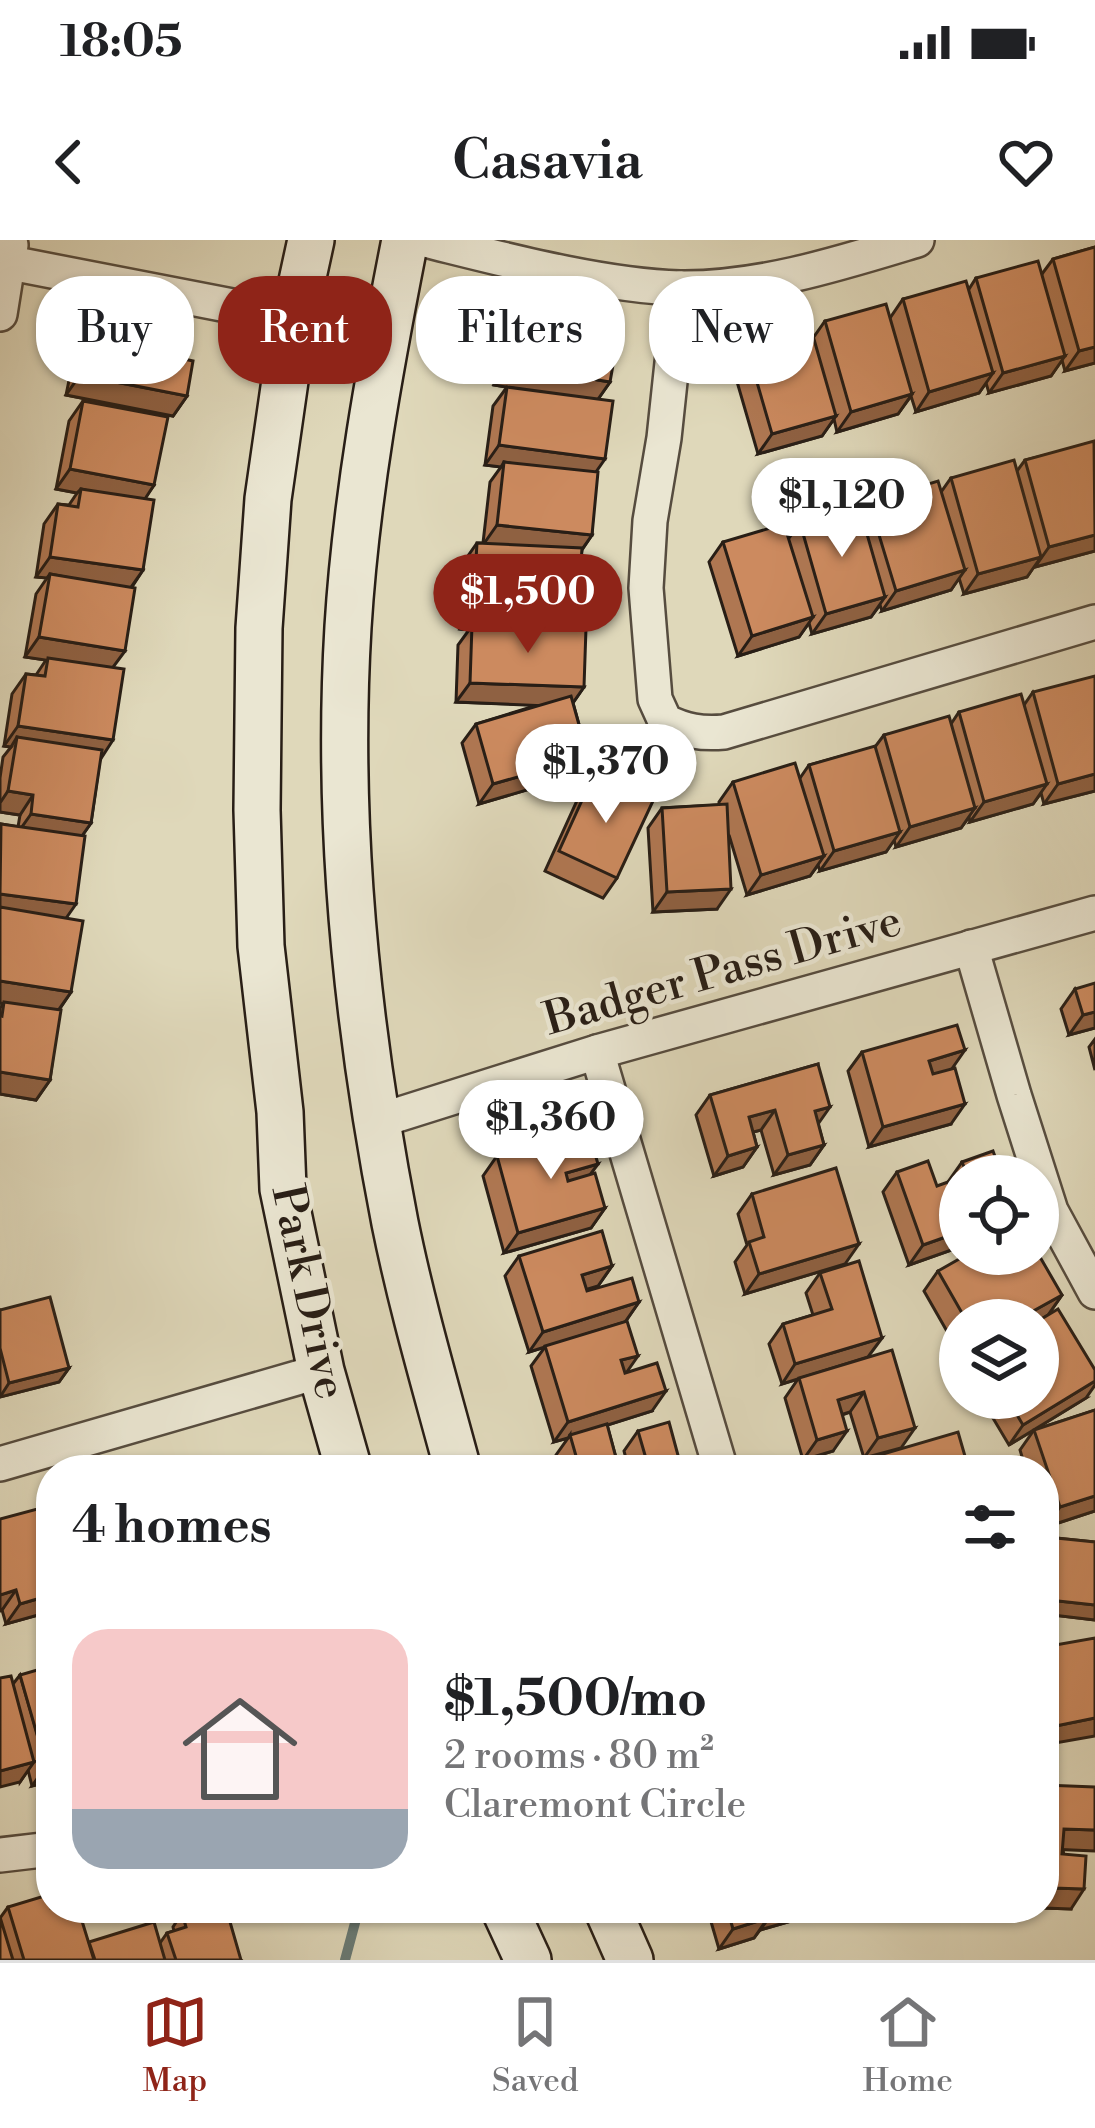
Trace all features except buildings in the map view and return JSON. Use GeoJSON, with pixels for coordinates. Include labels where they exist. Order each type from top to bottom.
{"type":"FeatureCollection","features":[{"type":"Feature","properties":{"kind":"main road","name":"Park Drive"},"geometry":{"type":"LineString","coordinates":[[303,276],[311,240]]}},
{"type":"Feature","properties":{"kind":"main road"},"geometry":{"type":"LineString","coordinates":[[405,240],[361,499],[348,627],[346,804],[351,914],[395,1224],[454,1455]]}},
{"type":"Feature","properties":{"kind":"main road","name":"Park Drive"},"geometry":{"type":"LineString","coordinates":[[285,384],[268,499],[260,628],[261,946],[280,1112],[283,1189],[345,1455]]}},
{"type":"Feature","properties":{"kind":"main road"},"geometry":{"type":"LineString","coordinates":[[511,1923],[528,1960]]}},
{"type":"Feature","properties":{"kind":"main road"},"geometry":{"type":"LineString","coordinates":[[614,1923],[630,1960]]}},
{"type":"Feature","properties":{"kind":"street"},"geometry":{"type":"LineString","coordinates":[[424,240],[649,285]]}},
{"type":"Feature","properties":{"kind":"street"},"geometry":{"type":"LineString","coordinates":[[782,276],[917,240]]}},
{"type":"Feature","properties":{"kind":"street"},"geometry":{"type":"LineString","coordinates":[[0,314],[7,255],[218,301]]}},
{"type":"Feature","properties":{"kind":"street"},"geometry":{"type":"LineString","coordinates":[[670,384],[650,520],[646,587],[655,699],[665,722],[704,734],[724,732],[1095,622]]}},
{"type":"Feature","properties":{"kind":"street","name":"Badger Pass Drive"},"geometry":{"type":"LineString","coordinates":[[376,1109],[1095,913]]}},
{"type":"Feature","properties":{"kind":"street"},"geometry":{"type":"LineString","coordinates":[[971,947],[1052,1211],[1095,1292]]}},
{"type":"Feature","properties":{"kind":"street"},"geometry":{"type":"LineString","coordinates":[[597,1052],[717,1455]]}},
{"type":"Feature","properties":{"kind":"street"},"geometry":{"type":"LineString","coordinates":[[0,1464],[322,1371]]}},
{"type":"Feature","properties":{"kind":"street"},"geometry":{"type":"LineString","coordinates":[[0,1855],[36,1851]]}},
{"type":"Feature","properties":{"kind":"waterway"},"geometry":{"type":"LineString","coordinates":[[345,1960],[355,1923]]}}]}
